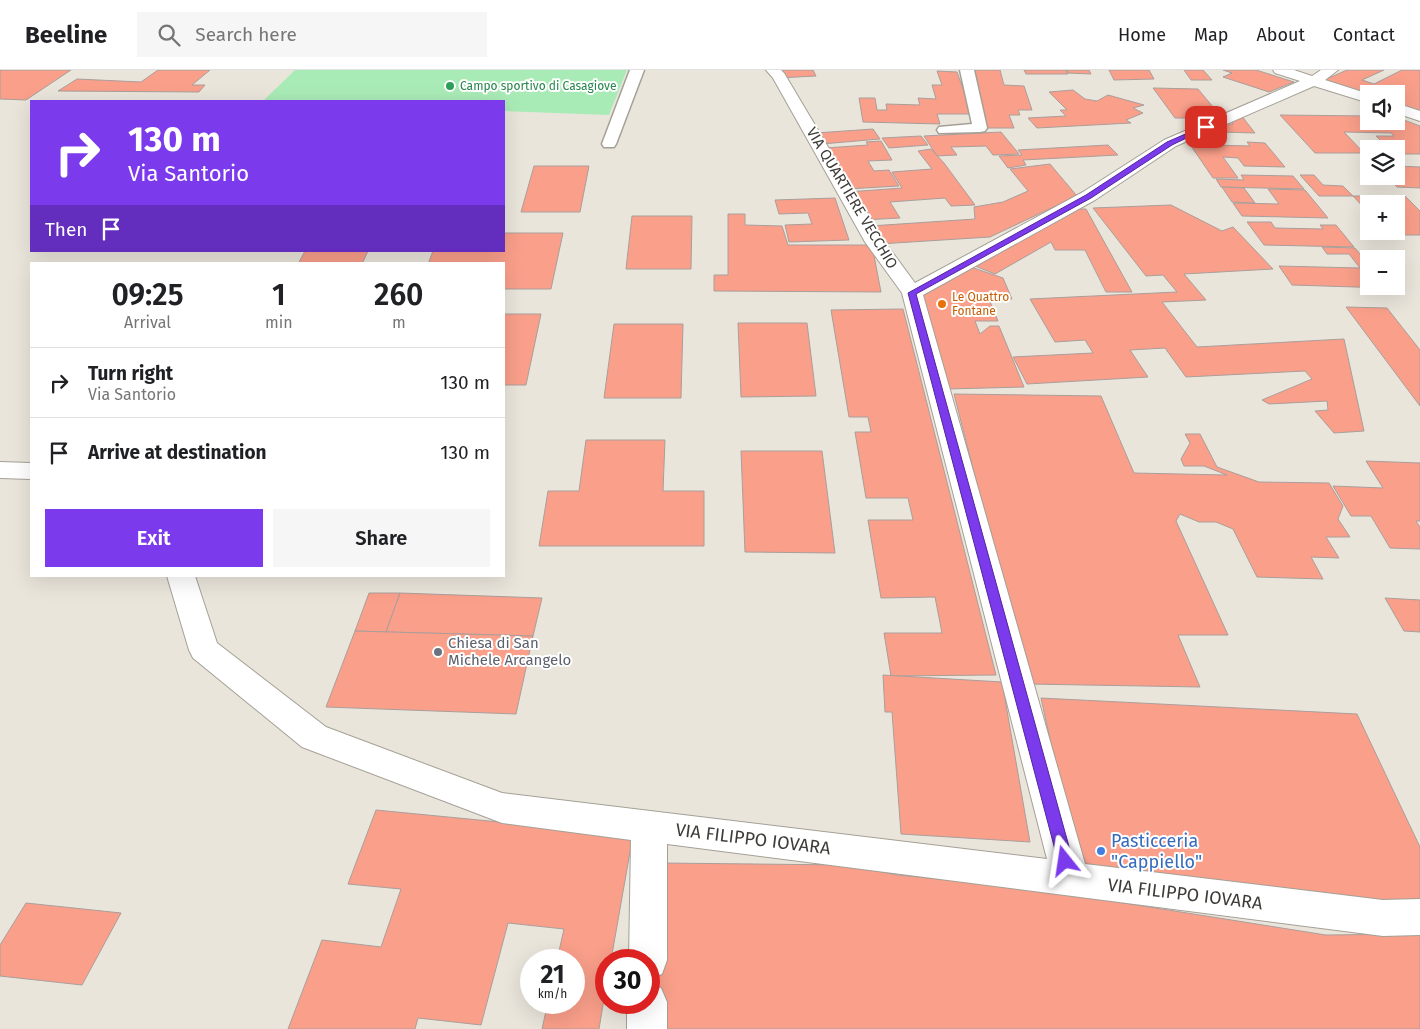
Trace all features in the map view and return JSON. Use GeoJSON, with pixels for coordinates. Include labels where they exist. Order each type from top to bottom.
{"type":"FeatureCollection","features":[{"type":"Feature","properties":{"kind":"street","name":"VIA QUARTIERE VECCHIO"},"geometry":{"type":"LineString","coordinates":[[773,70],[779,76],[875,242],[912,293],[1070,880]]}},
{"type":"Feature","properties":{"kind":"street"},"geometry":{"type":"LineString","coordinates":[[1280,70],[1360,95]]}},
{"type":"Feature","properties":{"kind":"street"},"geometry":{"type":"LineString","coordinates":[[912,293],[1089,196],[1170,143],[1316,80],[1331,70]]}},
{"type":"Feature","properties":{"kind":"street"},"geometry":{"type":"LineString","coordinates":[[1405,111],[1420,116]]}},
{"type":"Feature","properties":{"kind":"street"},"geometry":{"type":"LineString","coordinates":[[0,470],[30,471]]}},
{"type":"Feature","properties":{"kind":"street","name":"VIA FILIPPO IOVARA"},"geometry":{"type":"LineString","coordinates":[[181,577],[204,650],[314,737],[502,808],[1383,918],[1420,917]]}},
{"type":"Feature","properties":{"kind":"street"},"geometry":{"type":"LineString","coordinates":[[648,949],[649,826]]}},
{"type":"Feature","properties":{"kind":"street"},"geometry":{"type":"LineString","coordinates":[[647,1014],[647,1029]]}},
{"type":"Feature","properties":{"kind":"lane"},"geometry":{"type":"LineString","coordinates":[[609,144],[637,70]]}},
{"type":"Feature","properties":{"kind":"lane"},"geometry":{"type":"LineString","coordinates":[[944,130],[980,128],[967,70]]}},
{"type":"Feature","properties":{"kind":"green space","name":"Campo sportivo di Casagiove"},"geometry":{"type":"Polygon","coordinates":[[[295,70],[627,70],[609,115],[505,111],[505,100],[264,100],[295,70]]]}},
{"type":"Feature","properties":{"kind":"building"},"geometry":{"type":"Polygon","coordinates":[[[0,70],[71,70],[26,100],[0,99],[0,70]]]}},
{"type":"Feature","properties":{"kind":"building"},"geometry":{"type":"Polygon","coordinates":[[[158,70],[210,70],[192,85],[205,85],[199,92],[58,91],[77,79],[141,82],[158,70]]]}},
{"type":"Feature","properties":{"kind":"building"},"geometry":{"type":"Polygon","coordinates":[[[776,70],[813,70],[816,76],[778,78],[776,70]]]}},
{"type":"Feature","properties":{"kind":"building"},"geometry":{"type":"Polygon","coordinates":[[[972,70],[1000,70],[1004,85],[1024,86],[1032,110],[1018,110],[1020,115],[1009,115],[1014,128],[987,128],[972,70]]]}},
{"type":"Feature","properties":{"kind":"building"},"geometry":{"type":"Polygon","coordinates":[[[1024,70],[1066,70],[1068,74],[1026,74],[1024,70]]]}},
{"type":"Feature","properties":{"kind":"building"},"geometry":{"type":"Polygon","coordinates":[[[1067,70],[1089,70],[1091,74],[1068,73],[1067,70]]]}},
{"type":"Feature","properties":{"kind":"building"},"geometry":{"type":"Polygon","coordinates":[[[1109,70],[1149,70],[1154,79],[1114,80],[1109,70]]]}},
{"type":"Feature","properties":{"kind":"building"},"geometry":{"type":"Polygon","coordinates":[[[1184,70],[1203,70],[1212,80],[1191,80],[1184,70]]]}},
{"type":"Feature","properties":{"kind":"building"},"geometry":{"type":"Polygon","coordinates":[[[1223,70],[1256,70],[1294,82],[1269,92],[1223,77],[1232,73],[1223,70]]]}},
{"type":"Feature","properties":{"kind":"building"},"geometry":{"type":"Polygon","coordinates":[[[1347,70],[1384,70],[1362,80],[1374,84],[1402,70],[1420,70],[1420,111],[1405,107],[1405,85],[1360,85],[1360,92],[1322,81],[1347,70]]]}},
{"type":"Feature","properties":{"kind":"building"},"geometry":{"type":"Polygon","coordinates":[[[937,71],[957,72],[972,114],[937,114],[940,124],[863,122],[859,98],[875,98],[877,110],[887,110],[886,104],[920,105],[918,98],[936,99],[932,85],[942,85],[937,71]]]}},
{"type":"Feature","properties":{"kind":"building"},"geometry":{"type":"Polygon","coordinates":[[[1153,88],[1198,89],[1218,113],[1190,113],[1194,118],[1175,118],[1153,88]]]}},
{"type":"Feature","properties":{"kind":"building"},"geometry":{"type":"Polygon","coordinates":[[[1073,90],[1085,99],[1097,101],[1108,95],[1144,105],[1133,108],[1143,113],[1126,120],[1131,123],[1037,128],[1028,118],[1066,116],[1060,110],[1067,110],[1049,92],[1073,90]]]}},
{"type":"Feature","properties":{"kind":"building"},"geometry":{"type":"Polygon","coordinates":[[[1241,115],[1255,133],[1221,132],[1215,124],[1233,124],[1231,119],[1241,115]]]}},
{"type":"Feature","properties":{"kind":"building"},"geometry":{"type":"Polygon","coordinates":[[[1280,115],[1360,116],[1360,130],[1405,130],[1405,120],[1420,126],[1420,154],[1405,154],[1405,140],[1380,140],[1376,136],[1394,136],[1391,133],[1344,132],[1360,149],[1360,153],[1315,153],[1280,115]]]}},
{"type":"Feature","properties":{"kind":"building"},"geometry":{"type":"Polygon","coordinates":[[[873,129],[880,139],[822,144],[816,133],[873,129]]]}},
{"type":"Feature","properties":{"kind":"building"},"geometry":{"type":"Polygon","coordinates":[[[1001,132],[1019,154],[993,155],[986,146],[951,147],[957,155],[937,156],[924,136],[1001,132]]]}},
{"type":"Feature","properties":{"kind":"building"},"geometry":{"type":"Polygon","coordinates":[[[1202,135],[1213,145],[1250,146],[1247,142],[1265,143],[1285,167],[1244,166],[1238,158],[1223,157],[1238,178],[1213,178],[1187,140],[1202,135]]]}},
{"type":"Feature","properties":{"kind":"building"},"geometry":{"type":"Polygon","coordinates":[[[921,136],[928,145],[889,148],[882,138],[921,136]]]}},
{"type":"Feature","properties":{"kind":"building"},"geometry":{"type":"Polygon","coordinates":[[[881,141],[892,160],[868,161],[874,171],[889,170],[899,186],[847,189],[825,148],[868,145],[866,142],[881,141]]]}},
{"type":"Feature","properties":{"kind":"building"},"geometry":{"type":"Polygon","coordinates":[[[1108,145],[1118,155],[1023,160],[1026,165],[1008,168],[999,156],[1022,155],[1018,150],[1108,145]]]}},
{"type":"Feature","properties":{"kind":"building"},"geometry":{"type":"Polygon","coordinates":[[[931,149],[944,163],[975,205],[951,206],[945,198],[890,202],[900,218],[863,220],[847,192],[902,188],[892,172],[932,169],[918,151],[931,149]]]}},
{"type":"Feature","properties":{"kind":"building"},"geometry":{"type":"Polygon","coordinates":[[[1050,164],[1077,196],[990,237],[879,244],[870,226],[975,219],[974,207],[1003,202],[1028,191],[1010,169],[1050,164]]]}},
{"type":"Feature","properties":{"kind":"building"},"geometry":{"type":"Polygon","coordinates":[[[534,166],[589,166],[580,212],[521,212],[534,166]]]}},
{"type":"Feature","properties":{"kind":"building"},"geometry":{"type":"Polygon","coordinates":[[[1405,166],[1420,167],[1420,188],[1397,187],[1395,185],[1405,185],[1405,166]]]}},
{"type":"Feature","properties":{"kind":"building"},"geometry":{"type":"Polygon","coordinates":[[[1241,175],[1293,176],[1304,189],[1221,187],[1216,179],[1244,180],[1241,175]]]}},
{"type":"Feature","properties":{"kind":"building"},"geometry":{"type":"Polygon","coordinates":[[[1300,175],[1314,175],[1323,185],[1343,186],[1353,196],[1319,196],[1300,175]]]}},
{"type":"Feature","properties":{"kind":"building"},"geometry":{"type":"Polygon","coordinates":[[[1222,187],[1244,188],[1255,203],[1232,202],[1222,187]]]}},
{"type":"Feature","properties":{"kind":"building"},"geometry":{"type":"Polygon","coordinates":[[[1268,189],[1305,190],[1328,218],[1242,216],[1233,203],[1279,204],[1268,189]]]}},
{"type":"Feature","properties":{"kind":"building"},"geometry":{"type":"Polygon","coordinates":[[[1353,196],[1360,196],[1360,203],[1353,196]]]}},
{"type":"Feature","properties":{"kind":"building"},"geometry":{"type":"Polygon","coordinates":[[[1405,196],[1420,211],[1420,235],[1405,235],[1405,196]]]}},
{"type":"Feature","properties":{"kind":"building"},"geometry":{"type":"Polygon","coordinates":[[[835,198],[849,240],[789,242],[785,225],[812,224],[808,213],[779,214],[775,200],[835,198]]]}},
{"type":"Feature","properties":{"kind":"building"},"geometry":{"type":"Polygon","coordinates":[[[1171,205],[1222,231],[1233,227],[1273,269],[1184,274],[1206,300],[1162,302],[1197,347],[1344,339],[1364,431],[1334,433],[1315,411],[1328,410],[1327,401],[1269,404],[1262,400],[1312,379],[1305,371],[1186,377],[1165,348],[1130,350],[1148,377],[1027,384],[1013,357],[1093,353],[1085,340],[1055,342],[1030,299],[1177,292],[1163,275],[1146,276],[1093,208],[1171,205]]]}},
{"type":"Feature","properties":{"kind":"building"},"geometry":{"type":"Polygon","coordinates":[[[1068,209],[1086,209],[1132,292],[1106,292],[1085,250],[1055,250],[1051,242],[995,274],[970,264],[1068,209]]]}},
{"type":"Feature","properties":{"kind":"building"},"geometry":{"type":"Polygon","coordinates":[[[728,214],[745,214],[745,225],[782,226],[788,245],[872,245],[881,292],[714,291],[714,275],[728,275],[728,214]]]}},
{"type":"Feature","properties":{"kind":"building"},"geometry":{"type":"Polygon","coordinates":[[[632,216],[692,216],[691,269],[626,269],[632,216]]]}},
{"type":"Feature","properties":{"kind":"building"},"geometry":{"type":"Polygon","coordinates":[[[1247,222],[1271,222],[1275,228],[1323,229],[1320,225],[1336,225],[1354,247],[1264,245],[1247,222]]]}},
{"type":"Feature","properties":{"kind":"building"},"geometry":{"type":"Polygon","coordinates":[[[505,233],[563,233],[551,289],[505,289],[505,262],[429,262],[433,252],[505,252],[505,233]]]}},
{"type":"Feature","properties":{"kind":"building"},"geometry":{"type":"Polygon","coordinates":[[[1322,247],[1355,248],[1360,254],[1360,268],[1349,254],[1327,254],[1322,247]]]}},
{"type":"Feature","properties":{"kind":"building"},"geometry":{"type":"Polygon","coordinates":[[[304,252],[368,252],[363,262],[299,262],[304,252]]]}},
{"type":"Feature","properties":{"kind":"building"},"geometry":{"type":"Polygon","coordinates":[[[968,266],[1003,278],[1012,299],[989,299],[998,321],[975,321],[980,334],[990,326],[999,326],[1024,387],[947,389],[919,296],[968,266]]]}},
{"type":"Feature","properties":{"kind":"building"},"geometry":{"type":"Polygon","coordinates":[[[1279,266],[1360,268],[1360,287],[1292,285],[1279,266]]]}},
{"type":"Feature","properties":{"kind":"building"},"geometry":{"type":"Polygon","coordinates":[[[1346,307],[1387,308],[1420,350],[1420,406],[1346,307]]]}},
{"type":"Feature","properties":{"kind":"building"},"geometry":{"type":"Polygon","coordinates":[[[903,309],[996,675],[891,676],[884,633],[942,633],[935,597],[881,598],[868,520],[913,520],[908,498],[866,498],[855,432],[871,432],[868,417],[849,417],[831,310],[903,309]]]}},
{"type":"Feature","properties":{"kind":"building"},"geometry":{"type":"Polygon","coordinates":[[[505,314],[541,314],[526,385],[505,385],[505,314]]]}},
{"type":"Feature","properties":{"kind":"building"},"geometry":{"type":"Polygon","coordinates":[[[738,323],[807,323],[816,396],[741,397],[738,323]]]}},
{"type":"Feature","properties":{"kind":"building"},"geometry":{"type":"Polygon","coordinates":[[[614,324],[683,324],[681,398],[604,398],[614,324]]]}},
{"type":"Feature","properties":{"kind":"building"},"geometry":{"type":"Polygon","coordinates":[[[954,394],[1101,396],[1134,473],[1227,475],[1204,466],[1184,466],[1181,459],[1190,443],[1185,434],[1200,434],[1217,467],[1259,482],[1329,483],[1343,506],[1338,519],[1350,537],[1326,537],[1339,558],[1311,557],[1323,579],[1257,577],[1233,529],[1216,522],[1199,522],[1180,514],[1176,521],[1228,635],[1178,635],[1200,687],[1028,684],[954,394]]]}},
{"type":"Feature","properties":{"kind":"building"},"geometry":{"type":"Polygon","coordinates":[[[586,440],[665,440],[663,491],[704,491],[704,546],[539,546],[548,491],[579,491],[586,440]]]}},
{"type":"Feature","properties":{"kind":"building"},"geometry":{"type":"Polygon","coordinates":[[[741,451],[822,451],[835,553],[745,552],[741,451]]]}},
{"type":"Feature","properties":{"kind":"building"},"geometry":{"type":"Polygon","coordinates":[[[1366,461],[1420,463],[1420,521],[1416,521],[1420,527],[1420,549],[1390,548],[1371,516],[1351,516],[1333,486],[1383,488],[1366,461]]]}},
{"type":"Feature","properties":{"kind":"building"},"geometry":{"type":"Polygon","coordinates":[[[369,593],[400,593],[386,632],[355,631],[369,593]]]}},
{"type":"Feature","properties":{"kind":"building"},"geometry":{"type":"Polygon","coordinates":[[[400,593],[542,598],[533,636],[386,632],[400,593]]]}},
{"type":"Feature","properties":{"kind":"building"},"geometry":{"type":"Polygon","coordinates":[[[1385,598],[1420,600],[1420,632],[1404,631],[1385,598]]]}},
{"type":"Feature","properties":{"kind":"building","name":"Chiesa di San Michele Arcangelo"},"geometry":{"type":"Polygon","coordinates":[[[355,631],[533,636],[516,714],[326,707],[355,631]]]}},
{"type":"Feature","properties":{"kind":"building"},"geometry":{"type":"Polygon","coordinates":[[[883,675],[1002,682],[1030,842],[901,834],[892,712],[885,712],[883,675]]]}},
{"type":"Feature","properties":{"kind":"building"},"geometry":{"type":"Polygon","coordinates":[[[1041,698],[1357,714],[1420,847],[1420,903],[1080,876],[1041,698]]]}},
{"type":"Feature","properties":{"kind":"building"},"geometry":{"type":"Polygon","coordinates":[[[376,810],[633,835],[613,949],[595,949],[595,1014],[602,1014],[599,1029],[542,1029],[545,1014],[585,1014],[585,949],[559,949],[564,929],[508,923],[481,1025],[418,1018],[415,1029],[288,1029],[322,940],[381,947],[401,889],[348,884],[376,810]]]}},
{"type":"Feature","properties":{"kind":"building"},"geometry":{"type":"Polygon","coordinates":[[[662,863],[845,865],[898,875],[1023,887],[1326,935],[1420,934],[1420,1029],[656,1029],[657,1014],[660,1014],[659,949],[662,863]]]}},
{"type":"Feature","properties":{"kind":"building"},"geometry":{"type":"Polygon","coordinates":[[[26,903],[121,913],[82,985],[0,976],[0,945],[26,903]]]}},
{"type":"Feature","properties":{"kind":"place","name":"Campo sportivo di Casagiove"},"geometry":{"type":"Point","coordinates":[450,86]}},
{"type":"Feature","properties":{"kind":"place","name":"Le Quattro Fontane"},"geometry":{"type":"Point","coordinates":[942,304]}},
{"type":"Feature","properties":{"kind":"place","name":"Chiesa di San Michele Arcangelo"},"geometry":{"type":"Point","coordinates":[438,652]}},
{"type":"Feature","properties":{"kind":"place","name":"Pasticceria \"Cappiello\""},"geometry":{"type":"Point","coordinates":[1101,851]}},
{"type":"Feature","properties":{"kind":"route"},"geometry":{"type":"LineString","coordinates":[[1065,861],[912,293],[1089,196],[1170,143],[1206,127]]}}]}
